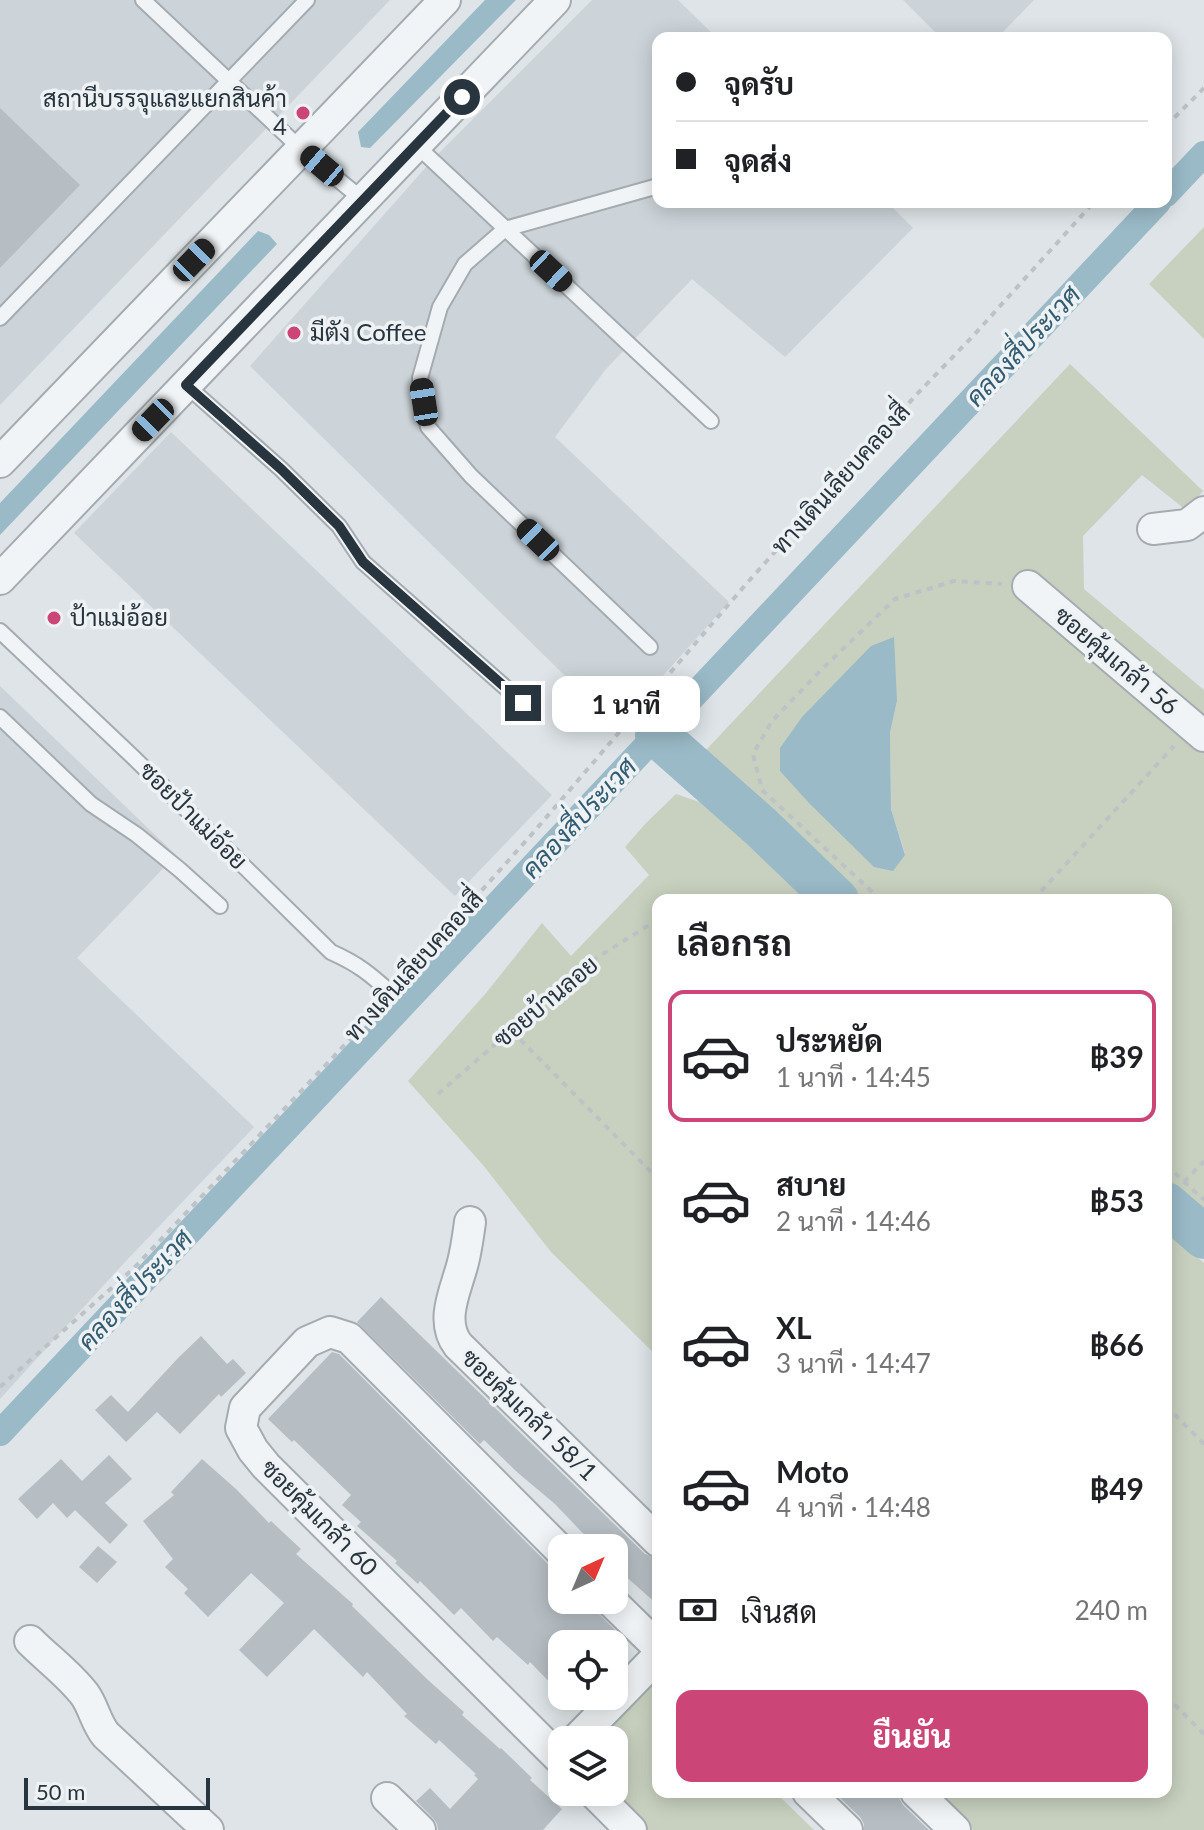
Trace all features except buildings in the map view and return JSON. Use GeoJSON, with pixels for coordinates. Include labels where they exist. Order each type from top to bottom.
{"type":"FeatureCollection","features":[{"type":"Feature","properties":{"kind":"street"},"geometry":{"type":"LineString","coordinates":[[0,462],[445,0]]}},
{"type":"Feature","properties":{"kind":"street"},"geometry":{"type":"LineString","coordinates":[[0,579],[555,0]]}},
{"type":"Feature","properties":{"kind":"street"},"geometry":{"type":"LineString","coordinates":[[1153,529],[1187,525],[1204,512]]}},
{"type":"Feature","properties":{"kind":"street","name":"ซอยคุ้มเกล้า 56"},"geometry":{"type":"LineString","coordinates":[[1028,586],[1198,731]]}},
{"type":"Feature","properties":{"kind":"street","name":"ซอยคุ้มเกล้า 58/1"},"geometry":{"type":"LineString","coordinates":[[470,1222],[448,1325],[452,1337],[652,1535]]}},
{"type":"Feature","properties":{"kind":"street","name":"ซอยคุ้มเกล้า 60"},"geometry":{"type":"LineString","coordinates":[[548,1538],[349,1338],[330,1332],[307,1342],[245,1408],[241,1428],[266,1466],[548,1737]]}},
{"type":"Feature","properties":{"kind":"street"},"geometry":{"type":"LineString","coordinates":[[624,1614],[652,1641]]}},
{"type":"Feature","properties":{"kind":"street"},"geometry":{"type":"LineString","coordinates":[[30,1641],[77,1685],[106,1735],[208,1830]]}},
{"type":"Feature","properties":{"kind":"street","name":"ซอยคุ้มเกล้า 60"},"geometry":{"type":"LineString","coordinates":[[591,1726],[652,1662]]}},
{"type":"Feature","properties":{"kind":"street"},"geometry":{"type":"LineString","coordinates":[[387,1798],[420,1830]]}},
{"type":"Feature","properties":{"kind":"street"},"geometry":{"type":"LineString","coordinates":[[814,1798],[847,1830]]}},
{"type":"Feature","properties":{"kind":"street"},"geometry":{"type":"LineString","coordinates":[[922,1798],[955,1830]]}},
{"type":"Feature","properties":{"kind":"street"},"geometry":{"type":"LineString","coordinates":[[607,1806],[631,1830]]}},
{"type":"Feature","properties":{"kind":"lane"},"geometry":{"type":"LineString","coordinates":[[143,0],[301,149],[363,200]]}},
{"type":"Feature","properties":{"kind":"lane"},"geometry":{"type":"LineString","coordinates":[[0,318],[307,0]]}},
{"type":"Feature","properties":{"kind":"lane"},"geometry":{"type":"LineString","coordinates":[[416,145],[711,421]]}},
{"type":"Feature","properties":{"kind":"lane"},"geometry":{"type":"LineString","coordinates":[[650,647],[471,476],[428,427],[420,378],[440,307],[465,264],[505,229],[652,188]]}},
{"type":"Feature","properties":{"kind":"lane"},"geometry":{"type":"LineString","coordinates":[[186,385],[281,469],[339,526],[363,562],[523,703]]}},
{"type":"Feature","properties":{"kind":"lane","name":"ซอยป้าแม่อ้อย"},"geometry":{"type":"LineString","coordinates":[[0,631],[331,952],[354,962],[391,993]]}},
{"type":"Feature","properties":{"kind":"lane"},"geometry":{"type":"LineString","coordinates":[[0,717],[91,804],[137,835],[220,906]]}},
{"type":"Feature","properties":{"kind":"path"},"geometry":{"type":"LineString","coordinates":[[1172,120],[1204,88]]}},
{"type":"Feature","properties":{"kind":"path","name":"ทางเดินเลียบคลองสี่"},"geometry":{"type":"LineString","coordinates":[[0,1387],[134,1268],[338,1052],[532,834],[747,583],[1089,208]]}},
{"type":"Feature","properties":{"kind":"path"},"geometry":{"type":"LineString","coordinates":[[875,894],[762,790],[753,754],[772,721],[895,599],[954,581],[1028,586]]}},
{"type":"Feature","properties":{"kind":"path"},"geometry":{"type":"LineString","coordinates":[[1039,894],[1198,731]]}},
{"type":"Feature","properties":{"kind":"path","name":"ซอยบ้านลอย"},"geometry":{"type":"LineString","coordinates":[[438,1094],[590,962],[649,925],[652,928]]}},
{"type":"Feature","properties":{"kind":"path"},"geometry":{"type":"LineString","coordinates":[[512,1031],[652,1173]]}},
{"type":"Feature","properties":{"kind":"path"},"geometry":{"type":"LineString","coordinates":[[1184,1182],[1204,1161]]}},
{"type":"Feature","properties":{"kind":"path"},"geometry":{"type":"LineString","coordinates":[[1172,1171],[1204,1200]]}},
{"type":"Feature","properties":{"kind":"path"},"geometry":{"type":"LineString","coordinates":[[1172,1412],[1204,1444]]}},
{"type":"Feature","properties":{"kind":"path"},"geometry":{"type":"LineString","coordinates":[[1172,1702],[1204,1734]]}},
{"type":"Feature","properties":{"kind":"shaded area"},"geometry":{"type":"Polygon","coordinates":[[[0,0],[390,0],[0,405],[0,0]]]}},
{"type":"Feature","properties":{"kind":"shaded area"},"geometry":{"type":"Polygon","coordinates":[[[592,0],[678,0],[711,32],[652,32],[652,208],[893,208],[913,228],[785,357],[692,279],[606,369],[555,437],[729,602],[617,727],[250,366],[435,157],[592,0]]]}},
{"type":"Feature","properties":{"kind":"shaded area"},"geometry":{"type":"Polygon","coordinates":[[[903,0],[1034,0],[1003,32],[935,32],[903,0]]]}},
{"type":"Feature","properties":{"kind":"shaded area"},"geometry":{"type":"Polygon","coordinates":[[[171,432],[552,795],[455,896],[74,533],[171,432]]]}},
{"type":"Feature","properties":{"kind":"shaded area"},"geometry":{"type":"Polygon","coordinates":[[[0,686],[176,855],[77,958],[254,1127],[0,1399],[0,686]]]}},
{"type":"Feature","properties":{"kind":"green space"},"geometry":{"type":"Polygon","coordinates":[[[1204,227],[1204,339],[1149,284],[1204,227]]]}},
{"type":"Feature","properties":{"kind":"green space"},"geometry":{"type":"Polygon","coordinates":[[[1070,364],[1203,491],[1186,510],[1142,475],[1083,536],[1084,589],[1204,690],[1204,1219],[1172,1190],[1172,894],[846,894],[718,777],[705,751],[1070,364]],[[897,701],[780,771],[905,854],[891,809],[890,733],[897,701]]]}},
{"type":"Feature","properties":{"kind":"green space"},"geometry":{"type":"Polygon","coordinates":[[[676,794],[717,808],[809,894],[652,894],[652,1351],[551,1252],[483,1165],[408,1081],[486,993],[542,923],[571,956],[649,875],[625,847],[676,794]]]}},
{"type":"Feature","properties":{"kind":"green space"},"geometry":{"type":"Polygon","coordinates":[[[1172,1233],[1204,1263],[1204,1830],[973,1830],[940,1798],[1172,1798],[1172,1233]]]}},
{"type":"Feature","properties":{"kind":"green space"},"geometry":{"type":"Polygon","coordinates":[[[652,1684],[652,1798],[781,1798],[814,1830],[648,1830],[625,1806],[628,1806],[628,1726],[612,1726],[652,1684]]]}},
{"type":"Feature","properties":{"kind":"water"},"geometry":{"type":"Polygon","coordinates":[[[485,0],[516,0],[370,148],[361,147],[358,132],[485,0]]]}},
{"type":"Feature","properties":{"kind":"water"},"geometry":{"type":"Polygon","coordinates":[[[258,231],[269,235],[277,244],[0,535],[0,503],[258,231]]]}},
{"type":"Feature","properties":{"kind":"water"},"geometry":{"type":"Polygon","coordinates":[[[894,637],[897,701],[890,733],[891,809],[905,855],[893,871],[874,867],[809,803],[780,771],[780,748],[802,717],[871,646],[894,637]]]}},
{"type":"Feature","properties":{"kind":"waterway","name":"คลองสี่ประเวศ"},"geometry":{"type":"LineString","coordinates":[[1172,188],[1204,154]]}},
{"type":"Feature","properties":{"kind":"waterway","name":"คลองสี่ประเวศ"},"geometry":{"type":"LineString","coordinates":[[0,1433],[1152,208]]}},
{"type":"Feature","properties":{"kind":"waterway"},"geometry":{"type":"LineString","coordinates":[[657,735],[831,894]]}},
{"type":"Feature","properties":{"kind":"waterway"},"geometry":{"type":"LineString","coordinates":[[1172,1209],[1204,1237]]}},
{"type":"Feature","properties":{"kind":"place","name":"สถานีบรรจุและแยกสินค้า 4"},"geometry":{"type":"Point","coordinates":[303,113]}},
{"type":"Feature","properties":{"kind":"place","name":"มีตัง Coffee"},"geometry":{"type":"Point","coordinates":[294,333]}},
{"type":"Feature","properties":{"kind":"place","name":"ป้าแม่อ้อย"},"geometry":{"type":"Point","coordinates":[54,618]}},
{"type":"Feature","properties":{"kind":"route"},"geometry":{"type":"LineString","coordinates":[[462,97],[186,385],[281,469],[339,526],[363,562],[523,703]]}}]}
